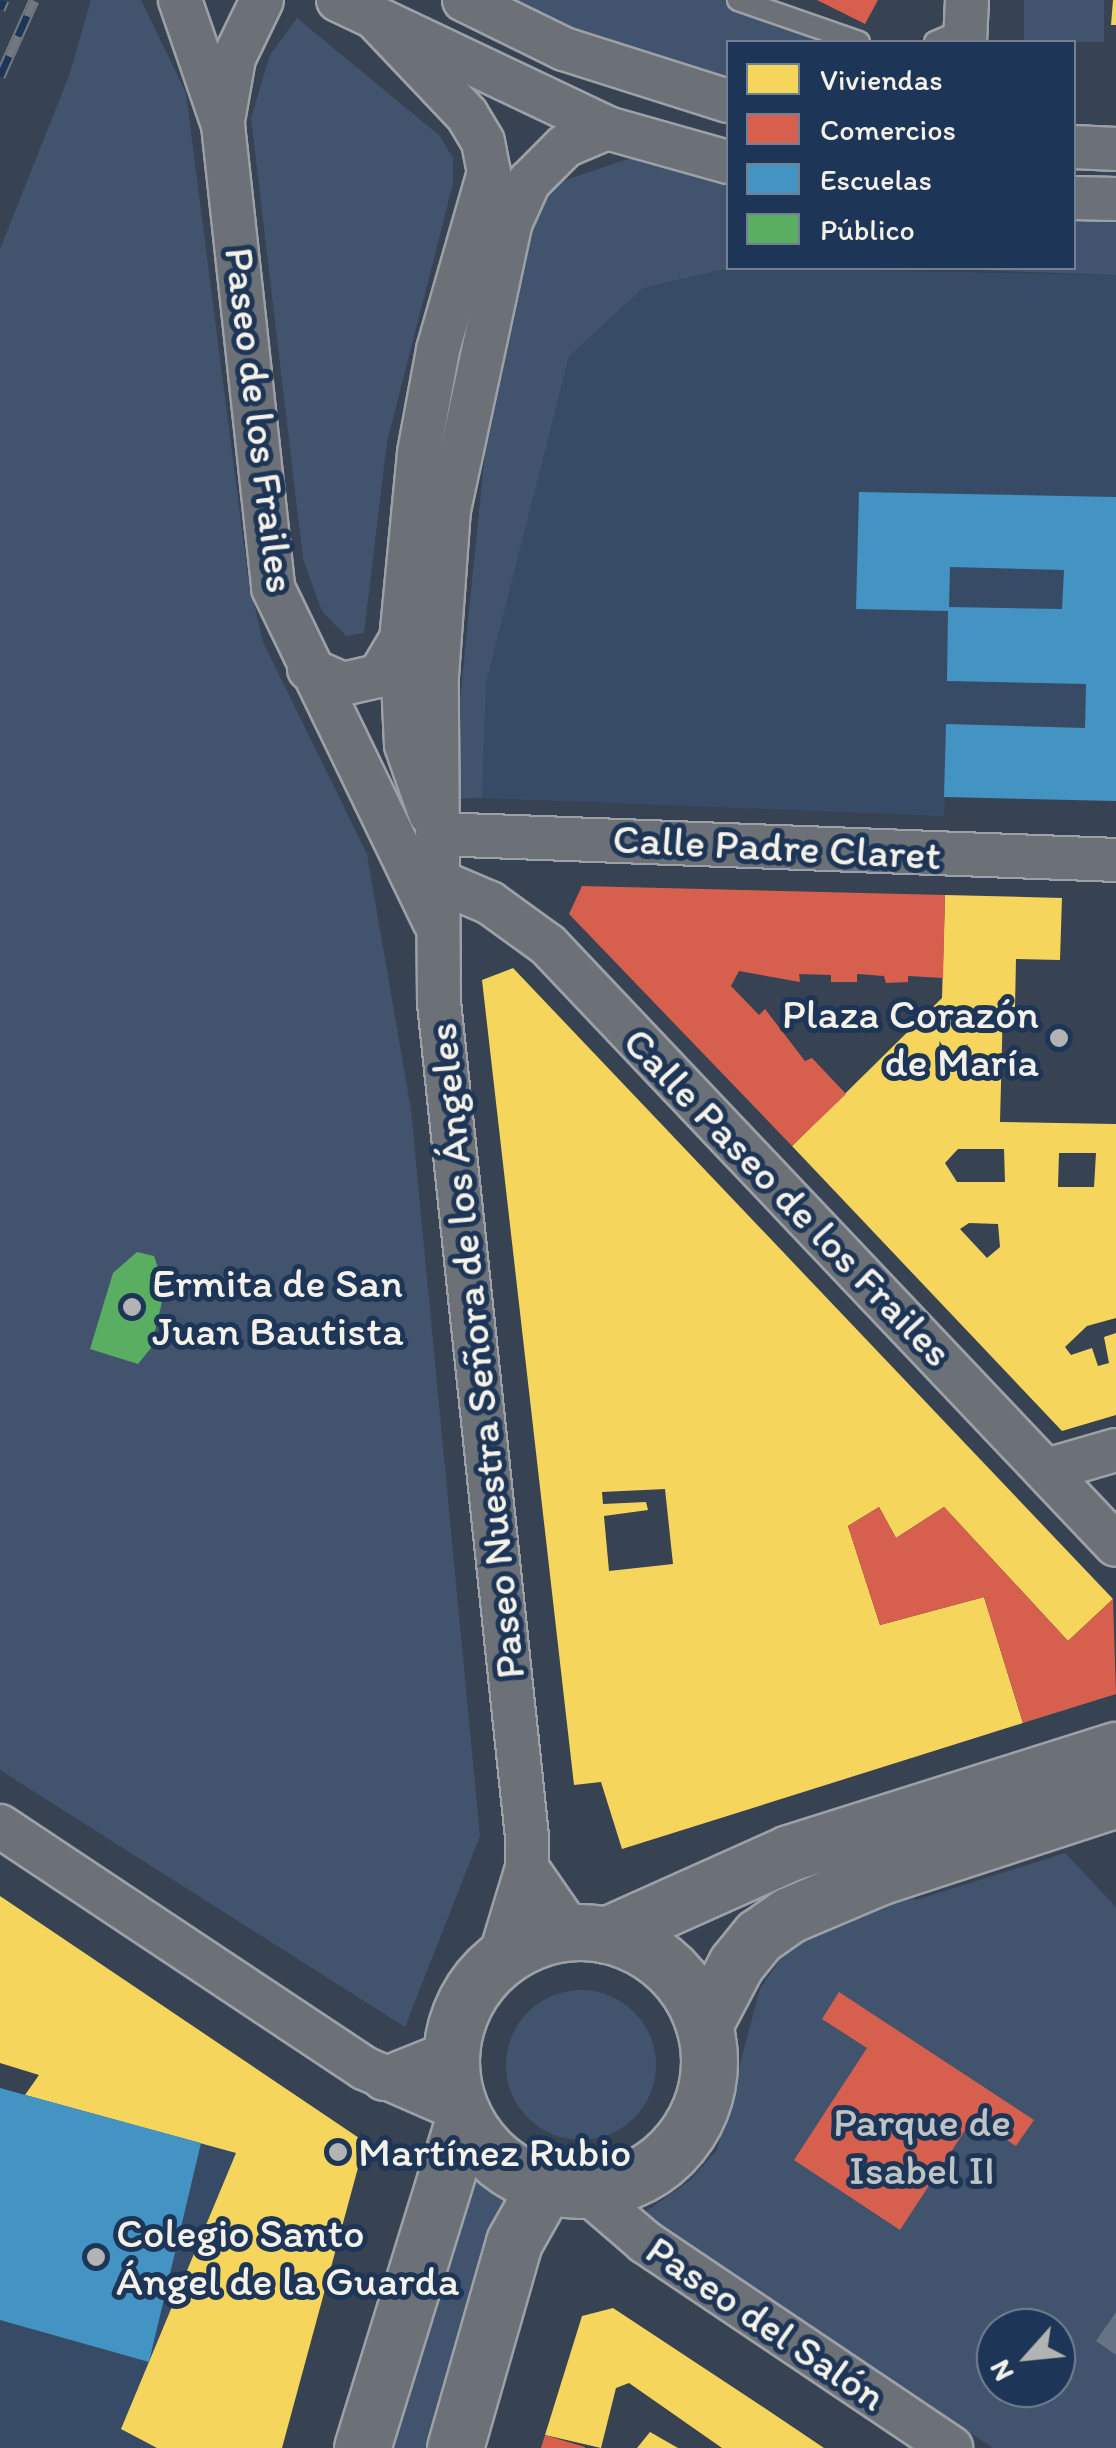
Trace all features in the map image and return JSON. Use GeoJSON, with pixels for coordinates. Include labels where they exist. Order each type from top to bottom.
{"type":"FeatureCollection","features":[{"type":"Feature","properties":{"kind":"main road"},"geometry":{"type":"LineString","coordinates":[[588,1932],[667,1966],[704,2024],[709,2063],[703,2102],[686,2136],[659,2165],[624,2184],[566,2189],[498,2161],[462,2114],[450,2083],[451,2052],[459,2016],[499,1960],[534,1939],[588,1932],[788,1853],[1116,1750]]}},
{"type":"Feature","properties":{"kind":"main road"},"geometry":{"type":"LineString","coordinates":[[704,2024],[736,1964],[758,1936],[789,1915],[881,1876],[1116,1799]]}},
{"type":"Feature","properties":{"kind":"main road"},"geometry":{"type":"LineString","coordinates":[[362,2448],[462,2114]]}},
{"type":"Feature","properties":{"kind":"main road"},"geometry":{"type":"LineString","coordinates":[[455,2448],[514,2242],[566,2189]]}},
{"type":"Feature","properties":{"kind":"street","name":"Paseo de los Frailes"},"geometry":{"type":"LineString","coordinates":[[180,0],[223,125],[273,588],[310,669],[435,901]]}},
{"type":"Feature","properties":{"kind":"street"},"geometry":{"type":"LineString","coordinates":[[231,0],[244,0]]}},
{"type":"Feature","properties":{"kind":"street","name":"Paseo de los Frailes"},"geometry":{"type":"LineString","coordinates":[[223,125],[234,58],[262,0]]}},
{"type":"Feature","properties":{"kind":"street"},"geometry":{"type":"LineString","coordinates":[[464,0],[564,49],[726,100]]}},
{"type":"Feature","properties":{"kind":"street"},"geometry":{"type":"LineString","coordinates":[[351,6],[606,128],[726,161]]}},
{"type":"Feature","properties":{"kind":"street","name":"Paseo Nuestra Señora de los Ángeles"},"geometry":{"type":"LineString","coordinates":[[351,6],[467,116],[483,142],[489,172],[438,350],[419,453],[401,639],[406,745],[437,834]]}},
{"type":"Feature","properties":{"kind":"street","name":"Paseo Nuestra Señora de los Ángeles"},"geometry":{"type":"LineString","coordinates":[[499,1960],[527,1868],[435,901],[443,745],[438,676],[450,510],[511,222],[529,182],[553,158],[606,128]]}},
{"type":"Feature","properties":{"kind":"street"},"geometry":{"type":"LineString","coordinates":[[1076,147],[1116,149]]}},
{"type":"Feature","properties":{"kind":"street"},"geometry":{"type":"LineString","coordinates":[[1076,198],[1116,199]]}},
{"type":"Feature","properties":{"kind":"street"},"geometry":{"type":"LineString","coordinates":[[310,669],[343,684],[379,676],[401,639]]}},
{"type":"Feature","properties":{"kind":"street","name":"Calle Padre Claret"},"geometry":{"type":"LineString","coordinates":[[437,834],[1116,860]]}},
{"type":"Feature","properties":{"kind":"street","name":"Calle Paseo de los Frailes"},"geometry":{"type":"LineString","coordinates":[[435,901],[490,903],[548,945],[1116,1545]]}},
{"type":"Feature","properties":{"kind":"street"},"geometry":{"type":"LineString","coordinates":[[1047,1470],[1116,1450]]}},
{"type":"Feature","properties":{"kind":"street"},"geometry":{"type":"LineString","coordinates":[[0,1826],[384,2079],[462,2114]]}},
{"type":"Feature","properties":{"kind":"street","name":"Paseo Nuestra Señora de los Ángeles"},"geometry":{"type":"LineString","coordinates":[[527,1868],[588,1932]]}},
{"type":"Feature","properties":{"kind":"street"},"geometry":{"type":"LineString","coordinates":[[384,2079],[451,2052]]}},
{"type":"Feature","properties":{"kind":"street","name":"Paseo del Salón"},"geometry":{"type":"LineString","coordinates":[[566,2189],[951,2448]]}},
{"type":"Feature","properties":{"kind":"lane"},"geometry":{"type":"LineString","coordinates":[[738,0],[853,40]]}},
{"type":"Feature","properties":{"kind":"shaded area"},"geometry":{"type":"Polygon","coordinates":[[[726,269],[1116,275],[1116,801],[945,797],[944,816],[482,798],[486,683],[569,355],[643,288],[726,269]]]}},
{"type":"Feature","properties":{"kind":"shaded area","name":"Colegio Santo Ángel de la Guarda"},"geometry":{"type":"Polygon","coordinates":[[[0,2088],[236,2153],[122,2428],[157,2448],[0,2448],[0,2088]]]}},
{"type":"Feature","properties":{"kind":"shaded area"},"geometry":{"type":"Polygon","coordinates":[[[1116,2312],[1116,2355],[1096,2341],[1116,2312]]]}},
{"type":"Feature","properties":{"kind":"green space"},"geometry":{"type":"Polygon","coordinates":[[[91,0],[141,0],[186,93],[248,577],[263,642],[367,854],[411,1110],[480,1836],[405,2027],[0,1770],[0,249],[69,76],[91,0]]]}},
{"type":"Feature","properties":{"kind":"green space"},"geometry":{"type":"Polygon","coordinates":[[[464,0],[738,0],[853,40],[726,40],[726,100],[464,0]]]}},
{"type":"Feature","properties":{"kind":"green space"},"geometry":{"type":"Polygon","coordinates":[[[1024,0],[1104,0],[1104,42],[1024,40],[1024,0]]]}},
{"type":"Feature","properties":{"kind":"green space"},"geometry":{"type":"Polygon","coordinates":[[[297,18],[440,136],[453,158],[453,184],[387,442],[364,633],[346,636],[322,611],[303,559],[251,118],[270,55],[297,18]]]}},
{"type":"Feature","properties":{"kind":"green space"},"geometry":{"type":"Polygon","coordinates":[[[643,154],[726,161],[726,269],[643,288],[569,356],[486,683],[482,798],[450,799],[504,265],[554,184],[643,154]]]}},
{"type":"Feature","properties":{"kind":"green space"},"geometry":{"type":"Polygon","coordinates":[[[1076,192],[1116,196],[1116,275],[975,270],[1076,270],[1076,192]]]}},
{"type":"Feature","properties":{"kind":"green space","name":"Parque de Isabel II"},"geometry":{"type":"Polygon","coordinates":[[[1065,1853],[1116,1907],[1116,2448],[993,2448],[644,2213],[689,2181],[717,2150],[760,1989],[791,1943],[898,1892],[916,1900],[1065,1853]]]}},
{"type":"Feature","properties":{"kind":"green space"},"geometry":{"type":"Polygon","coordinates":[[[581,1990],[610,1996],[634,2012],[650,2036],[656,2065],[650,2094],[634,2118],[610,2134],[581,2140],[552,2134],[528,2118],[512,2094],[506,2065],[512,2036],[528,2012],[552,1996],[581,1990]]]}},
{"type":"Feature","properties":{"kind":"green space"},"geometry":{"type":"Polygon","coordinates":[[[478,2141],[520,2176],[455,2448],[366,2448],[478,2141]]]}},
{"type":"Feature","properties":{"kind":"building: Viviendas"},"geometry":{"type":"Polygon","coordinates":[[[1116,0],[1116,25],[1111,25],[1116,0]]]}},
{"type":"Feature","properties":{"kind":"building: Viviendas"},"geometry":{"type":"Polygon","coordinates":[[[945,895],[1062,898],[1060,960],[1016,959],[1015,1007],[1003,1007],[1000,1122],[1116,1124],[1116,1318],[1087,1326],[1065,1347],[1071,1355],[1092,1348],[1098,1366],[1109,1363],[1104,1337],[1116,1333],[1116,1415],[1062,1431],[792,1146],[942,998],[945,895]],[[958,1149],[945,1163],[957,1182],[1005,1182],[1004,1149],[958,1149]],[[1059,1153],[1058,1187],[1094,1187],[1096,1153],[1059,1153]],[[969,1223],[960,1229],[987,1258],[1000,1247],[998,1224],[969,1223]]]}},
{"type":"Feature","properties":{"kind":"building: Viviendas"},"geometry":{"type":"Polygon","coordinates":[[[513,968],[1113,1599],[1068,1641],[944,1507],[896,1538],[879,1507],[848,1526],[880,1625],[984,1597],[1023,1723],[622,1849],[601,1782],[574,1785],[482,980],[513,968]],[[665,1489],[602,1492],[603,1504],[646,1502],[648,1510],[604,1516],[609,1571],[673,1564],[665,1489]]]}},
{"type":"Feature","properties":{"kind":"building: Viviendas"},"geometry":{"type":"Polygon","coordinates":[[[0,1896],[365,2142],[282,2448],[157,2448],[121,2429],[236,2153],[25,2095],[39,2075],[0,2063],[0,1896]]]}},
{"type":"Feature","properties":{"kind":"building: Viviendas"},"geometry":{"type":"Polygon","coordinates":[[[613,2308],[824,2448],[722,2448],[629,2383],[616,2388],[601,2448],[545,2435],[582,2316],[613,2308]]]}},
{"type":"Feature","properties":{"kind":"building: Viviendas"},"geometry":{"type":"Polygon","coordinates":[[[650,2432],[678,2448],[637,2448],[650,2432]]]}},
{"type":"Feature","properties":{"kind":"building: Comercios"},"geometry":{"type":"Polygon","coordinates":[[[817,0],[878,0],[865,24],[817,0]]]}},
{"type":"Feature","properties":{"kind":"building: Comercios"},"geometry":{"type":"Polygon","coordinates":[[[582,886],[945,895],[943,978],[908,976],[908,982],[886,983],[884,976],[857,974],[857,982],[831,982],[831,975],[799,974],[800,982],[739,971],[731,986],[759,1015],[765,1009],[805,1061],[812,1058],[846,1094],[792,1146],[569,914],[582,886]]]}},
{"type":"Feature","properties":{"kind":"building: Comercios"},"geometry":{"type":"Polygon","coordinates":[[[879,1507],[896,1538],[944,1507],[1068,1641],[1113,1599],[1116,1694],[1023,1723],[984,1597],[880,1625],[848,1526],[879,1507]]]}},
{"type":"Feature","properties":{"kind":"building: Comercios"},"geometry":{"type":"Polygon","coordinates":[[[839,1992],[1034,2120],[1016,2146],[973,2118],[900,2230],[794,2160],[867,2048],[822,2019],[839,1992]]]}},
{"type":"Feature","properties":{"kind":"building: Comercios"},"geometry":{"type":"Polygon","coordinates":[[[545,2435],[585,2447],[585,2448],[541,2448],[545,2435]]]}},
{"type":"Feature","properties":{"kind":"building: Escuelas"},"geometry":{"type":"Polygon","coordinates":[[[859,492],[1116,497],[1116,801],[944,797],[946,724],[1085,728],[1086,684],[947,681],[948,611],[856,609],[859,492]],[[950,567],[949,607],[1062,609],[1064,570],[950,567]]]}},
{"type":"Feature","properties":{"kind":"building: Escuelas","name":"Colegio Santo Ángel de la Guarda"},"geometry":{"type":"Polygon","coordinates":[[[0,2088],[201,2143],[149,2362],[0,2320],[0,2088]]]}},
{"type":"Feature","properties":{"kind":"building: Público","name":"Ermita de San Juan Bautista"},"geometry":{"type":"Polygon","coordinates":[[[137,1252],[154,1256],[165,1289],[151,1348],[138,1364],[90,1349],[113,1273],[137,1252]]]}},
{"type":"Feature","properties":{"kind":"railway"},"geometry":{"type":"LineString","coordinates":[[0,9],[4,0]]}},
{"type":"Feature","properties":{"kind":"railway"},"geometry":{"type":"LineString","coordinates":[[0,76],[34,0]]}},
{"type":"Feature","properties":{"kind":"place","name":"Plaza Corazón de María"},"geometry":{"type":"Point","coordinates":[1059,1038]}},
{"type":"Feature","properties":{"kind":"place","name":"Ermita de San Juan Bautista"},"geometry":{"type":"Point","coordinates":[132,1307]}},
{"type":"Feature","properties":{"kind":"place","name":"Martínez Rubio"},"geometry":{"type":"Point","coordinates":[338,2152]}},
{"type":"Feature","properties":{"kind":"place","name":"Colegio Santo Ángel de la Guarda"},"geometry":{"type":"Point","coordinates":[96,2257]}}]}
